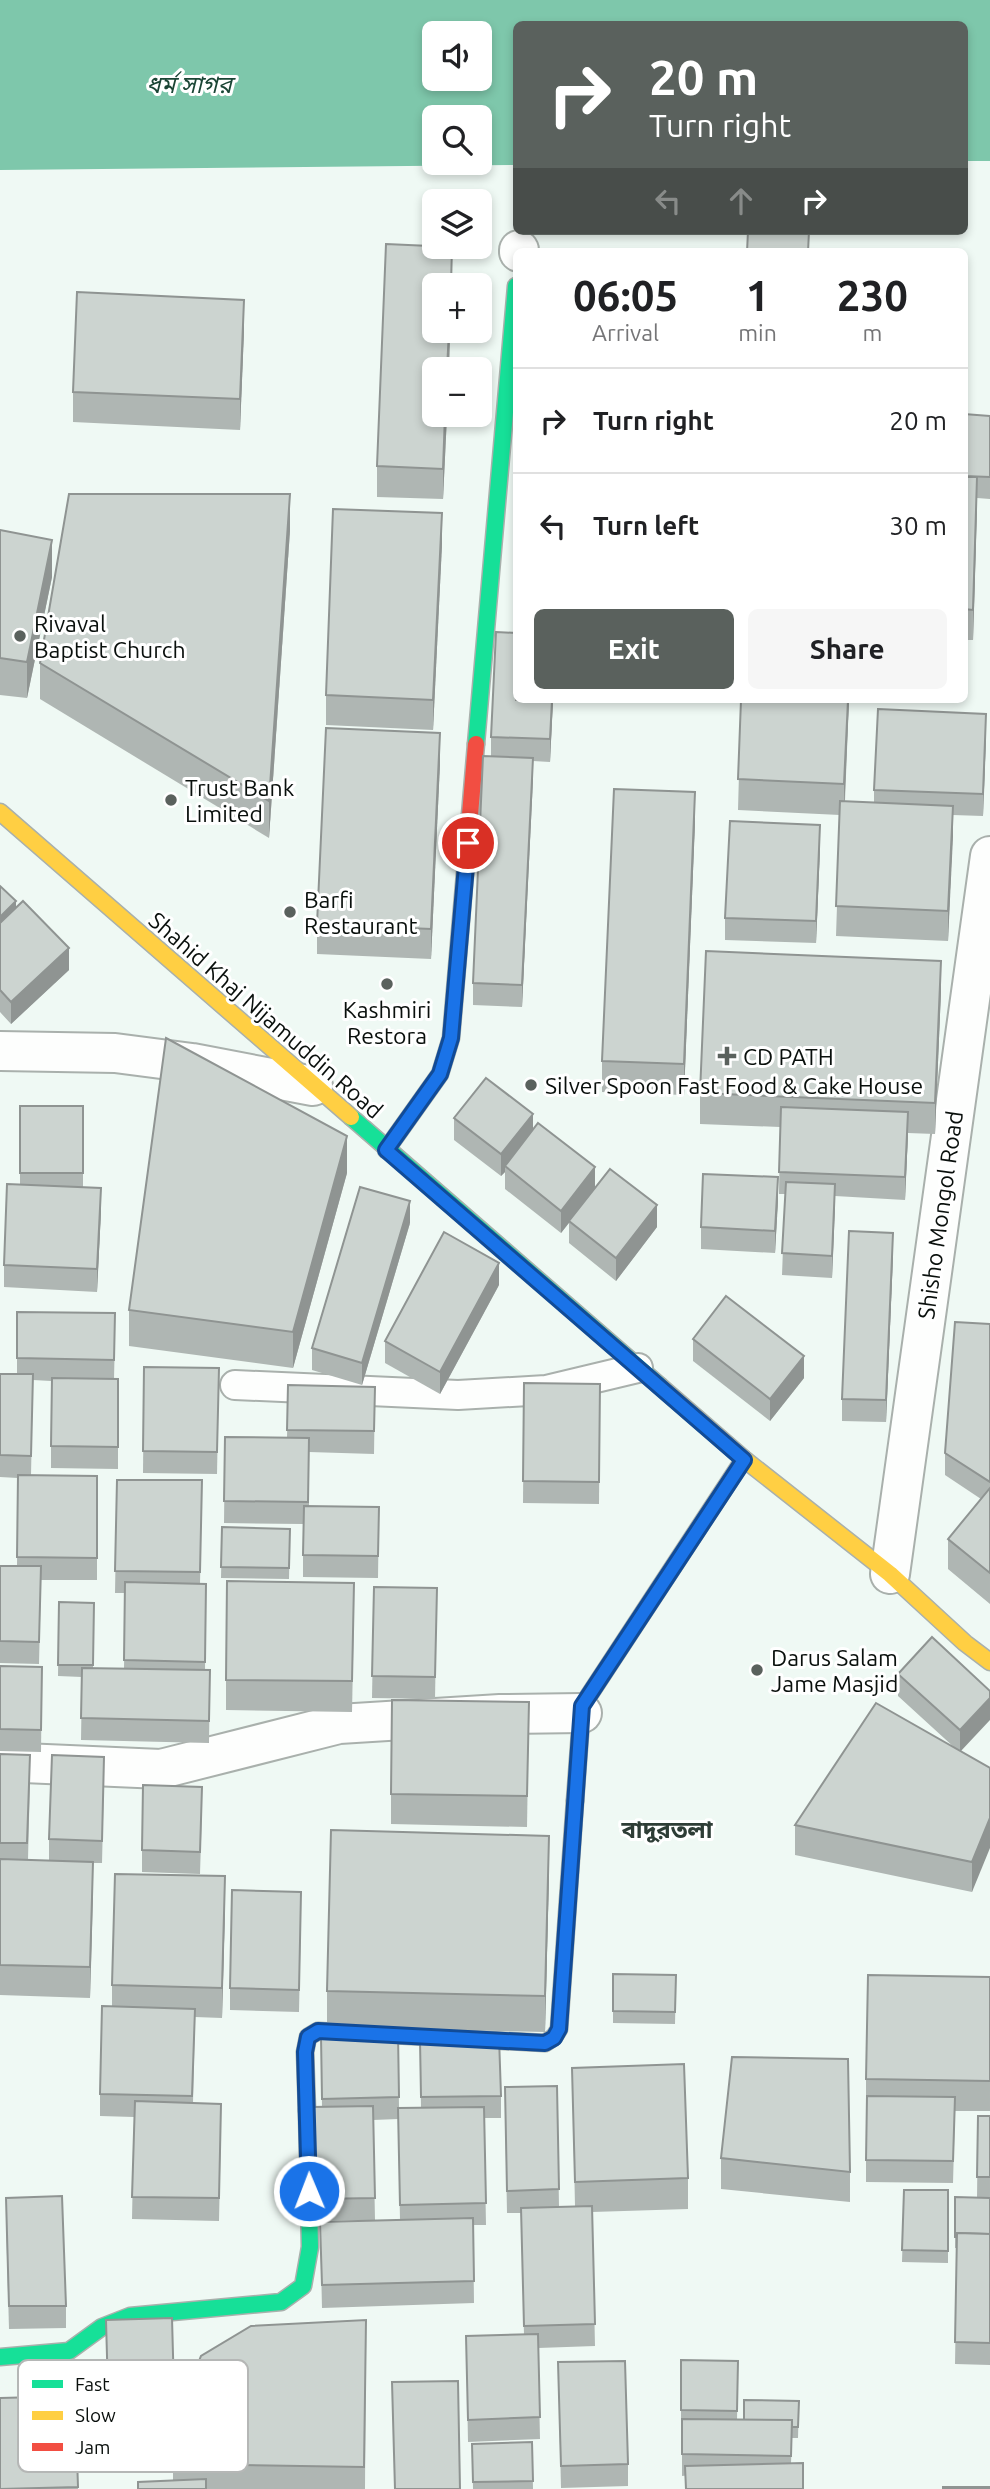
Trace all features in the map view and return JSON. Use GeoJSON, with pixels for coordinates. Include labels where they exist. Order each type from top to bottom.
{"type":"FeatureCollection","features":[{"type":"Feature","properties":{"kind":"street"},"geometry":{"type":"LineString","coordinates":[[386,1150],[440,1074],[451,1038],[513,321]]}},
{"type":"Feature","properties":{"kind":"street","name":"Shahid Khaj Nijamuddin Road"},"geometry":{"type":"LineString","coordinates":[[0,812],[744,1460],[890,1574],[965,1643],[990,1662]]}},
{"type":"Feature","properties":{"kind":"street","name":"Shisho Mongol Road"},"geometry":{"type":"LineString","coordinates":[[890,1574],[990,856]]}},
{"type":"Feature","properties":{"kind":"street"},"geometry":{"type":"LineString","coordinates":[[0,1051],[115,1053],[192,1063],[313,1086]]}},
{"type":"Feature","properties":{"kind":"street"},"geometry":{"type":"LineString","coordinates":[[0,2357],[69,2351],[102,2327],[130,2316],[281,2302],[303,2286],[310,2247],[305,2052],[308,2037],[318,2031],[545,2043],[554,2038],[559,2029],[582,1706],[744,1460]]}},
{"type":"Feature","properties":{"kind":"street"},"geometry":{"type":"LineString","coordinates":[[0,1762],[161,1769],[339,1724],[500,1714],[582,1713]]}},
{"type":"Feature","properties":{"kind":"lane"},"geometry":{"type":"LineString","coordinates":[[235,1385],[458,1395],[546,1390],[638,1368]]}},
{"type":"Feature","properties":{"kind":"water","name":"ধর্ম সাগর"},"geometry":{"type":"Polygon","coordinates":[[[0,0],[990,0],[990,161],[968,161],[968,21],[513,21],[513,165],[492,165],[492,105],[422,105],[422,166],[0,170],[0,0]]]}},
{"type":"Feature","properties":{"kind":"building"},"geometry":{"type":"Polygon","coordinates":[[[748,235],[809,235],[808,248],[747,248],[748,235]]]}},
{"type":"Feature","properties":{"kind":"building"},"geometry":{"type":"Polygon","coordinates":[[[386,244],[422,246],[422,259],[452,259],[451,273],[422,273],[422,343],[448,343],[448,357],[422,357],[422,427],[445,427],[443,469],[377,466],[386,244]]]}},
{"type":"Feature","properties":{"kind":"building"},"geometry":{"type":"Polygon","coordinates":[[[77,292],[244,300],[240,399],[73,392],[77,292]]]}},
{"type":"Feature","properties":{"kind":"building"},"geometry":{"type":"Polygon","coordinates":[[[968,414],[990,416],[990,477],[968,476],[968,414]]]}},
{"type":"Feature","properties":{"kind":"building"},"geometry":{"type":"Polygon","coordinates":[[[968,477],[977,477],[973,610],[968,609],[968,477]]]}},
{"type":"Feature","properties":{"kind":"building"},"geometry":{"type":"Polygon","coordinates":[[[69,494],[290,494],[269,801],[40,663],[69,494]]]}},
{"type":"Feature","properties":{"kind":"building"},"geometry":{"type":"Polygon","coordinates":[[[333,509],[442,513],[433,700],[326,695],[333,509]]]}},
{"type":"Feature","properties":{"kind":"building","name":"Rivaval Baptist Church"},"geometry":{"type":"Polygon","coordinates":[[[0,530],[52,540],[27,662],[0,658],[0,530]]]}},
{"type":"Feature","properties":{"kind":"building"},"geometry":{"type":"Polygon","coordinates":[[[496,632],[513,633],[513,703],[552,703],[550,739],[491,737],[496,632]]]}},
{"type":"Feature","properties":{"kind":"building"},"geometry":{"type":"Polygon","coordinates":[[[741,703],[848,703],[844,784],[738,779],[741,703]]]}},
{"type":"Feature","properties":{"kind":"building"},"geometry":{"type":"Polygon","coordinates":[[[878,709],[986,714],[983,794],[874,790],[878,709]]]}},
{"type":"Feature","properties":{"kind":"building"},"geometry":{"type":"Polygon","coordinates":[[[326,728],[440,733],[431,929],[317,924],[326,728]]]}},
{"type":"Feature","properties":{"kind":"building"},"geometry":{"type":"Polygon","coordinates":[[[483,756],[533,758],[522,985],[473,983],[483,756]]]}},
{"type":"Feature","properties":{"kind":"building"},"geometry":{"type":"Polygon","coordinates":[[[614,789],[695,792],[684,1064],[602,1061],[614,789]]]}},
{"type":"Feature","properties":{"kind":"building"},"geometry":{"type":"Polygon","coordinates":[[[840,801],[953,806],[948,911],[836,906],[840,801]]]}},
{"type":"Feature","properties":{"kind":"building"},"geometry":{"type":"Polygon","coordinates":[[[730,821],[820,825],[816,921],[725,918],[730,821]]]}},
{"type":"Feature","properties":{"kind":"building"},"geometry":{"type":"Polygon","coordinates":[[[0,886],[16,901],[0,917],[0,886]]]}},
{"type":"Feature","properties":{"kind":"building"},"geometry":{"type":"Polygon","coordinates":[[[23,901],[69,948],[11,1002],[0,990],[0,923],[23,901]]]}},
{"type":"Feature","properties":{"kind":"building"},"geometry":{"type":"Polygon","coordinates":[[[706,951],[941,961],[935,1103],[700,1093],[706,951]]]}},
{"type":"Feature","properties":{"kind":"building"},"geometry":{"type":"Polygon","coordinates":[[[166,1038],[347,1136],[293,1332],[129,1310],[166,1038]]]}},
{"type":"Feature","properties":{"kind":"building"},"geometry":{"type":"Polygon","coordinates":[[[486,1078],[533,1114],[501,1154],[454,1118],[486,1078]]]}},
{"type":"Feature","properties":{"kind":"building"},"geometry":{"type":"Polygon","coordinates":[[[20,1106],[83,1106],[83,1173],[20,1173],[20,1106]]]}},
{"type":"Feature","properties":{"kind":"building"},"geometry":{"type":"Polygon","coordinates":[[[781,1107],[908,1112],[905,1177],[779,1172],[781,1107]]]}},
{"type":"Feature","properties":{"kind":"building"},"geometry":{"type":"Polygon","coordinates":[[[538,1123],[595,1167],[561,1211],[505,1166],[538,1123]]]}},
{"type":"Feature","properties":{"kind":"building"},"geometry":{"type":"Polygon","coordinates":[[[610,1169],[657,1205],[616,1258],[569,1221],[610,1169]]]}},
{"type":"Feature","properties":{"kind":"building"},"geometry":{"type":"Polygon","coordinates":[[[703,1174],[778,1177],[775,1231],[701,1227],[703,1174]]]}},
{"type":"Feature","properties":{"kind":"building"},"geometry":{"type":"Polygon","coordinates":[[[786,1182],[835,1184],[832,1256],[782,1253],[786,1182]]]}},
{"type":"Feature","properties":{"kind":"building"},"geometry":{"type":"Polygon","coordinates":[[[7,1184],[101,1188],[97,1269],[4,1265],[7,1184]]]}},
{"type":"Feature","properties":{"kind":"building"},"geometry":{"type":"Polygon","coordinates":[[[360,1187],[410,1201],[362,1363],[312,1348],[360,1187]]]}},
{"type":"Feature","properties":{"kind":"building"},"geometry":{"type":"Polygon","coordinates":[[[849,1231],[893,1233],[886,1400],[842,1399],[849,1231]]]}},
{"type":"Feature","properties":{"kind":"building"},"geometry":{"type":"Polygon","coordinates":[[[444,1232],[499,1263],[440,1372],[385,1341],[444,1232]]]}},
{"type":"Feature","properties":{"kind":"building"},"geometry":{"type":"Polygon","coordinates":[[[726,1296],[804,1356],[770,1399],[693,1339],[726,1296]]]}},
{"type":"Feature","properties":{"kind":"building"},"geometry":{"type":"Polygon","coordinates":[[[17,1312],[115,1313],[114,1360],[17,1358],[17,1312]]]}},
{"type":"Feature","properties":{"kind":"building"},"geometry":{"type":"Polygon","coordinates":[[[955,1322],[990,1324],[990,1482],[945,1453],[955,1322]]]}},
{"type":"Feature","properties":{"kind":"building"},"geometry":{"type":"Polygon","coordinates":[[[144,1367],[219,1368],[217,1452],[143,1451],[144,1367]]]}},
{"type":"Feature","properties":{"kind":"building"},"geometry":{"type":"Polygon","coordinates":[[[0,1374],[33,1374],[31,1456],[0,1455],[0,1374]]]}},
{"type":"Feature","properties":{"kind":"building"},"geometry":{"type":"Polygon","coordinates":[[[52,1378],[118,1379],[118,1447],[51,1446],[52,1378]]]}},
{"type":"Feature","properties":{"kind":"building"},"geometry":{"type":"Polygon","coordinates":[[[524,1383],[600,1384],[599,1482],[523,1481],[524,1383]]]}},
{"type":"Feature","properties":{"kind":"building"},"geometry":{"type":"Polygon","coordinates":[[[288,1385],[375,1387],[374,1431],[287,1430],[288,1385]]]}},
{"type":"Feature","properties":{"kind":"building"},"geometry":{"type":"Polygon","coordinates":[[[225,1437],[309,1438],[308,1502],[224,1501],[225,1437]]]}},
{"type":"Feature","properties":{"kind":"building"},"geometry":{"type":"Polygon","coordinates":[[[18,1475],[97,1476],[97,1558],[17,1557],[18,1475]]]}},
{"type":"Feature","properties":{"kind":"building"},"geometry":{"type":"Polygon","coordinates":[[[117,1480],[202,1480],[200,1572],[115,1571],[117,1480]]]}},
{"type":"Feature","properties":{"kind":"building"},"geometry":{"type":"Polygon","coordinates":[[[990,1488],[990,1573],[948,1539],[990,1488]]]}},
{"type":"Feature","properties":{"kind":"building"},"geometry":{"type":"Polygon","coordinates":[[[304,1506],[379,1507],[378,1556],[303,1555],[304,1506]]]}},
{"type":"Feature","properties":{"kind":"building"},"geometry":{"type":"Polygon","coordinates":[[[222,1527],[290,1529],[289,1568],[221,1567],[222,1527]]]}},
{"type":"Feature","properties":{"kind":"building"},"geometry":{"type":"Polygon","coordinates":[[[0,1566],[41,1566],[39,1642],[0,1641],[0,1566]]]}},
{"type":"Feature","properties":{"kind":"building"},"geometry":{"type":"Polygon","coordinates":[[[227,1581],[354,1583],[352,1681],[226,1680],[227,1581]]]}},
{"type":"Feature","properties":{"kind":"building"},"geometry":{"type":"Polygon","coordinates":[[[125,1582],[206,1584],[205,1662],[124,1660],[125,1582]]]}},
{"type":"Feature","properties":{"kind":"building"},"geometry":{"type":"Polygon","coordinates":[[[374,1587],[437,1588],[435,1677],[372,1676],[374,1587]]]}},
{"type":"Feature","properties":{"kind":"building"},"geometry":{"type":"Polygon","coordinates":[[[59,1602],[94,1603],[93,1665],[58,1665],[59,1602]]]}},
{"type":"Feature","properties":{"kind":"building"},"geometry":{"type":"Polygon","coordinates":[[[932,1637],[990,1691],[990,1698],[960,1730],[898,1674],[932,1637]]]}},
{"type":"Feature","properties":{"kind":"building"},"geometry":{"type":"Polygon","coordinates":[[[0,1666],[42,1667],[41,1730],[0,1729],[0,1666]]]}},
{"type":"Feature","properties":{"kind":"building"},"geometry":{"type":"Polygon","coordinates":[[[82,1668],[210,1670],[209,1721],[81,1718],[82,1668]]]}},
{"type":"Feature","properties":{"kind":"building"},"geometry":{"type":"Polygon","coordinates":[[[392,1700],[529,1702],[527,1796],[391,1794],[392,1700]]]}},
{"type":"Feature","properties":{"kind":"building"},"geometry":{"type":"Polygon","coordinates":[[[876,1703],[990,1768],[990,1818],[972,1862],[795,1825],[876,1703]]]}},
{"type":"Feature","properties":{"kind":"building"},"geometry":{"type":"Polygon","coordinates":[[[0,1754],[30,1755],[27,1843],[0,1843],[0,1754]]]}},
{"type":"Feature","properties":{"kind":"building"},"geometry":{"type":"Polygon","coordinates":[[[52,1755],[104,1757],[102,1841],[49,1839],[52,1755]]]}},
{"type":"Feature","properties":{"kind":"building"},"geometry":{"type":"Polygon","coordinates":[[[143,1785],[202,1787],[200,1852],[142,1850],[143,1785]]]}},
{"type":"Feature","properties":{"kind":"building"},"geometry":{"type":"Polygon","coordinates":[[[331,1830],[549,1836],[545,1996],[327,1991],[331,1830]]]}},
{"type":"Feature","properties":{"kind":"building"},"geometry":{"type":"Polygon","coordinates":[[[0,1859],[93,1862],[90,1967],[0,1965],[0,1859]]]}},
{"type":"Feature","properties":{"kind":"building"},"geometry":{"type":"Polygon","coordinates":[[[115,1874],[225,1876],[222,1988],[112,1985],[115,1874]]]}},
{"type":"Feature","properties":{"kind":"building"},"geometry":{"type":"Polygon","coordinates":[[[232,1890],[301,1892],[299,1990],[230,1988],[232,1890]]]}},
{"type":"Feature","properties":{"kind":"building"},"geometry":{"type":"Polygon","coordinates":[[[613,1974],[676,1975],[675,2012],[613,2011],[613,1974]]]}},
{"type":"Feature","properties":{"kind":"building"},"geometry":{"type":"Polygon","coordinates":[[[868,1975],[990,1977],[990,2081],[866,2079],[868,1975]]]}},
{"type":"Feature","properties":{"kind":"building"},"geometry":{"type":"Polygon","coordinates":[[[102,2006],[195,2009],[192,2096],[100,2094],[102,2006]]]}},
{"type":"Feature","properties":{"kind":"building"},"geometry":{"type":"Polygon","coordinates":[[[398,2033],[399,2097],[322,2099],[321,2036],[398,2033]]]}},
{"type":"Feature","properties":{"kind":"building"},"geometry":{"type":"Polygon","coordinates":[[[499,2037],[501,2096],[421,2097],[420,2040],[499,2037]]]}},
{"type":"Feature","properties":{"kind":"building"},"geometry":{"type":"Polygon","coordinates":[[[732,2057],[848,2059],[850,2172],[721,2158],[732,2057]]]}},
{"type":"Feature","properties":{"kind":"building"},"geometry":{"type":"Polygon","coordinates":[[[684,2064],[688,2178],[575,2182],[572,2068],[684,2064]]]}},
{"type":"Feature","properties":{"kind":"building"},"geometry":{"type":"Polygon","coordinates":[[[557,2086],[559,2189],[507,2191],[505,2087],[557,2086]]]}},
{"type":"Feature","properties":{"kind":"building"},"geometry":{"type":"Polygon","coordinates":[[[867,2096],[955,2097],[953,2161],[866,2160],[867,2096]]]}},
{"type":"Feature","properties":{"kind":"building"},"geometry":{"type":"Polygon","coordinates":[[[135,2101],[221,2104],[219,2198],[132,2197],[135,2101]]]}},
{"type":"Feature","properties":{"kind":"building"},"geometry":{"type":"Polygon","coordinates":[[[373,2106],[375,2198],[315,2199],[312,2107],[373,2106]]]}},
{"type":"Feature","properties":{"kind":"building"},"geometry":{"type":"Polygon","coordinates":[[[484,2107],[486,2203],[400,2205],[398,2108],[484,2107]]]}},
{"type":"Feature","properties":{"kind":"building"},"geometry":{"type":"Polygon","coordinates":[[[978,2116],[990,2116],[990,2177],[977,2177],[978,2116]]]}},
{"type":"Feature","properties":{"kind":"building"},"geometry":{"type":"Polygon","coordinates":[[[904,2190],[948,2190],[948,2251],[902,2250],[904,2190]]]}},
{"type":"Feature","properties":{"kind":"building"},"geometry":{"type":"Polygon","coordinates":[[[62,2196],[66,2306],[9,2306],[6,2198],[62,2196]]]}},
{"type":"Feature","properties":{"kind":"building"},"geometry":{"type":"Polygon","coordinates":[[[955,2197],[990,2198],[990,2234],[957,2233],[955,2237],[955,2197]]]}},
{"type":"Feature","properties":{"kind":"building"},"geometry":{"type":"Polygon","coordinates":[[[592,2206],[595,2324],[524,2326],[521,2208],[592,2206]]]}},
{"type":"Feature","properties":{"kind":"building"},"geometry":{"type":"Polygon","coordinates":[[[473,2218],[474,2281],[322,2285],[320,2222],[473,2218]]]}},
{"type":"Feature","properties":{"kind":"building"},"geometry":{"type":"Polygon","coordinates":[[[957,2233],[990,2234],[990,2343],[955,2342],[957,2233]]]}},
{"type":"Feature","properties":{"kind":"building"},"geometry":{"type":"Polygon","coordinates":[[[172,2318],[173,2360],[107,2360],[106,2320],[172,2318]]]}},
{"type":"Feature","properties":{"kind":"building"},"geometry":{"type":"Polygon","coordinates":[[[366,2320],[364,2467],[248,2465],[248,2360],[199,2360],[201,2356],[251,2326],[366,2320]]]}},
{"type":"Feature","properties":{"kind":"building"},"geometry":{"type":"Polygon","coordinates":[[[538,2334],[540,2417],[468,2420],[466,2336],[538,2334]]]}},
{"type":"Feature","properties":{"kind":"building"},"geometry":{"type":"Polygon","coordinates":[[[681,2360],[738,2361],[737,2411],[681,2410],[681,2360]]]}},
{"type":"Feature","properties":{"kind":"building"},"geometry":{"type":"Polygon","coordinates":[[[625,2361],[628,2464],[561,2466],[558,2362],[625,2361]]]}},
{"type":"Feature","properties":{"kind":"building"},"geometry":{"type":"Polygon","coordinates":[[[458,2381],[460,2489],[395,2489],[392,2382],[458,2381]]]}},
{"type":"Feature","properties":{"kind":"building"},"geometry":{"type":"Polygon","coordinates":[[[0,2398],[18,2398],[18,2472],[78,2472],[78,2487],[0,2489],[0,2398]]]}},
{"type":"Feature","properties":{"kind":"building"},"geometry":{"type":"Polygon","coordinates":[[[744,2400],[799,2401],[798,2427],[792,2427],[792,2420],[744,2420],[744,2400]]]}},
{"type":"Feature","properties":{"kind":"building"},"geometry":{"type":"Polygon","coordinates":[[[682,2419],[792,2420],[791,2456],[682,2454],[682,2419]]]}},
{"type":"Feature","properties":{"kind":"building"},"geometry":{"type":"Polygon","coordinates":[[[532,2442],[533,2481],[473,2482],[472,2444],[532,2442]]]}},
{"type":"Feature","properties":{"kind":"building"},"geometry":{"type":"Polygon","coordinates":[[[803,2463],[803,2489],[686,2489],[685,2466],[803,2463]]]}},
{"type":"Feature","properties":{"kind":"building"},"geometry":{"type":"Polygon","coordinates":[[[206,2479],[206,2489],[138,2489],[138,2482],[206,2479]]]}},
{"type":"Feature","properties":{"kind":"building"},"geometry":{"type":"Polygon","coordinates":[[[990,2487],[990,2489],[943,2489],[990,2487]]]}},
{"type":"Feature","properties":{"kind":"traffic: fast"},"geometry":{"type":"LineString","coordinates":[[476,744],[513,320]]}},
{"type":"Feature","properties":{"kind":"traffic: fast"},"geometry":{"type":"LineString","coordinates":[[351,1117],[660,1386]]}},
{"type":"Feature","properties":{"kind":"traffic: fast"},"geometry":{"type":"LineString","coordinates":[[0,2357],[69,2351],[102,2327],[130,2316],[281,2302],[303,2286],[310,2247],[307,2111]]}},
{"type":"Feature","properties":{"kind":"traffic: slow"},"geometry":{"type":"LineString","coordinates":[[0,812],[351,1117]]}},
{"type":"Feature","properties":{"kind":"traffic: slow"},"geometry":{"type":"LineString","coordinates":[[660,1386],[744,1459],[890,1574],[965,1643],[990,1662]]}},
{"type":"Feature","properties":{"kind":"traffic: slow"},"geometry":{"type":"LineString","coordinates":[[307,2111],[305,2052],[308,2037],[318,2031],[545,2043],[554,2037],[559,2029],[575,1801]]}},
{"type":"Feature","properties":{"kind":"traffic: jam"},"geometry":{"type":"LineString","coordinates":[[386,1150],[440,1074],[451,1038],[476,744]]}},
{"type":"Feature","properties":{"kind":"traffic: jam"},"geometry":{"type":"LineString","coordinates":[[575,1801],[582,1706],[744,1459]]}},
{"type":"Feature","properties":{"kind":"place","name":"Rivaval Baptist Church"},"geometry":{"type":"Point","coordinates":[20,636]}},
{"type":"Feature","properties":{"kind":"place","name":"Trust Bank Limited"},"geometry":{"type":"Point","coordinates":[171,800]}},
{"type":"Feature","properties":{"kind":"place","name":"Barfi Restaurant"},"geometry":{"type":"Point","coordinates":[290,912]}},
{"type":"Feature","properties":{"kind":"place","name":"Kashmiri Restora"},"geometry":{"type":"Point","coordinates":[387,984]}},
{"type":"Feature","properties":{"kind":"place","name":"CD PATH"},"geometry":{"type":"Point","coordinates":[727,1056]}},
{"type":"Feature","properties":{"kind":"place","name":"Silver Spoon Fast Food & Cake House"},"geometry":{"type":"Point","coordinates":[531,1085]}},
{"type":"Feature","properties":{"kind":"place","name":"Darus Salam Jame Masjid"},"geometry":{"type":"Point","coordinates":[757,1670]}},
{"type":"Feature","properties":{"kind":"district","name":"বাদুরতলা"},"geometry":{"type":"Point","coordinates":[667,1829]}},
{"type":"Feature","properties":{"kind":"route"},"geometry":{"type":"LineString","coordinates":[[309,2191],[305,2052],[308,2037],[318,2031],[545,2043],[554,2038],[559,2029],[582,1706],[744,1460],[386,1150],[440,1074],[451,1038],[468,843]]}}]}
